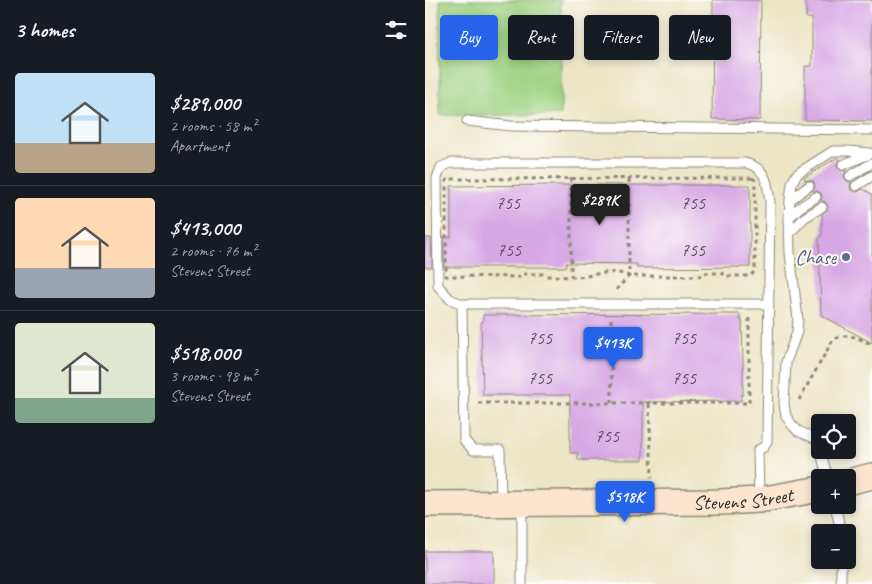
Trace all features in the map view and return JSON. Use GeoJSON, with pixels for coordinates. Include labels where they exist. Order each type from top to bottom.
{"type":"FeatureCollection","features":[{"type":"Feature","properties":{"kind":"street"},"geometry":{"type":"LineString","coordinates":[[856,480],[872,476]]}},
{"type":"Feature","properties":{"kind":"street","name":"Stevens Street"},"geometry":{"type":"LineString","coordinates":[[425,504],[711,502],[759,500],[811,491]]}},
{"type":"Feature","properties":{"kind":"lane"},"geometry":{"type":"LineString","coordinates":[[467,121],[511,126],[872,130]]}},
{"type":"Feature","properties":{"kind":"lane"},"geometry":{"type":"LineString","coordinates":[[811,440],[791,425],[786,416],[784,404],[786,362],[797,332],[798,319],[790,253],[791,183],[797,174],[833,151],[871,153]]}},
{"type":"Feature","properties":{"kind":"lane"},"geometry":{"type":"LineString","coordinates":[[843,165],[871,153]]}},
{"type":"Feature","properties":{"kind":"lane"},"geometry":{"type":"LineString","coordinates":[[759,500],[758,450],[767,441],[769,304],[770,201],[763,172],[755,166],[746,163],[451,163],[441,167],[437,178],[439,286],[450,299],[462,304],[769,304]]}},
{"type":"Feature","properties":{"kind":"lane"},"geometry":{"type":"LineString","coordinates":[[850,176],[872,163]]}},
{"type":"Feature","properties":{"kind":"lane"},"geometry":{"type":"LineString","coordinates":[[856,186],[872,176]]}},
{"type":"Feature","properties":{"kind":"lane"},"geometry":{"type":"LineString","coordinates":[[790,200],[809,186]]}},
{"type":"Feature","properties":{"kind":"lane"},"geometry":{"type":"LineString","coordinates":[[789,218],[799,208],[816,197]]}},
{"type":"Feature","properties":{"kind":"lane"},"geometry":{"type":"LineString","coordinates":[[790,233],[804,218],[822,207]]}},
{"type":"Feature","properties":{"kind":"lane"},"geometry":{"type":"LineString","coordinates":[[462,304],[464,440],[473,450],[500,450],[511,503],[522,584]]}},
{"type":"Feature","properties":{"kind":"lane"},"geometry":{"type":"LineString","coordinates":[[841,569],[841,584]]}},
{"type":"Feature","properties":{"kind":"path"},"geometry":{"type":"LineString","coordinates":[[571,178],[571,276]]}},
{"type":"Feature","properties":{"kind":"path"},"geometry":{"type":"LineString","coordinates":[[571,178],[752,178],[755,180],[755,271],[750,276],[725,276],[722,273],[704,273],[700,276],[629,276],[622,273],[586,276],[547,276],[543,274],[523,274],[520,277],[446,276],[446,181],[448,179],[571,178]]}},
{"type":"Feature","properties":{"kind":"path"},"geometry":{"type":"LineString","coordinates":[[611,295],[629,276],[629,178]]}},
{"type":"Feature","properties":{"kind":"path"},"geometry":{"type":"LineString","coordinates":[[611,313],[611,403]]}},
{"type":"Feature","properties":{"kind":"path"},"geometry":{"type":"LineString","coordinates":[[473,403],[749,403],[749,313]]}},
{"type":"Feature","properties":{"kind":"path"},"geometry":{"type":"LineString","coordinates":[[798,403],[833,340],[847,335],[854,336],[872,345]]}},
{"type":"Feature","properties":{"kind":"path"},"geometry":{"type":"LineString","coordinates":[[649,404],[652,478]]}},
{"type":"Feature","properties":{"kind":"green space"},"geometry":{"type":"Polygon","coordinates":[[[440,0],[561,0],[561,15],[508,15],[508,60],[561,60],[561,115],[440,115],[440,60],[498,60],[498,15],[440,15],[440,0]]]}},
{"type":"Feature","properties":{"kind":"building"},"geometry":{"type":"Polygon","coordinates":[[[713,0],[761,0],[760,120],[712,119],[712,60],[731,60],[731,15],[713,15],[713,0]]]}},
{"type":"Feature","properties":{"kind":"building"},"geometry":{"type":"Polygon","coordinates":[[[806,0],[872,0],[872,121],[805,120],[805,66],[812,66],[812,18],[806,18],[806,0]]]}},
{"type":"Feature","properties":{"kind":"building","name":"Chase"},"geometry":{"type":"Polygon","coordinates":[[[838,157],[840,160],[837,167],[842,171],[846,170],[844,177],[847,181],[851,182],[851,190],[857,192],[863,189],[872,194],[872,343],[821,315],[819,238],[822,235],[822,214],[827,210],[828,206],[825,202],[821,201],[821,193],[812,191],[815,188],[814,182],[806,181],[804,178],[838,157]]]}},
{"type":"Feature","properties":{"kind":"building"},"geometry":{"type":"Polygon","coordinates":[[[750,185],[750,267],[637,268],[637,264],[566,263],[566,267],[444,267],[444,237],[451,237],[451,186],[750,185]]]}},
{"type":"Feature","properties":{"kind":"building"},"geometry":{"type":"Polygon","coordinates":[[[425,238],[431,238],[432,267],[425,267],[425,238]]]}},
{"type":"Feature","properties":{"kind":"building"},"geometry":{"type":"Polygon","coordinates":[[[740,314],[740,320],[742,320],[743,361],[743,395],[741,395],[741,401],[643,402],[643,460],[578,460],[578,453],[570,453],[570,395],[483,395],[481,322],[483,322],[483,315],[740,314]]]}},
{"type":"Feature","properties":{"kind":"building"},"geometry":{"type":"Polygon","coordinates":[[[425,551],[494,551],[494,584],[425,584],[425,551]]]}},
{"type":"Feature","properties":{"kind":"place","name":"Chase"},"geometry":{"type":"Point","coordinates":[846,257]}}]}
